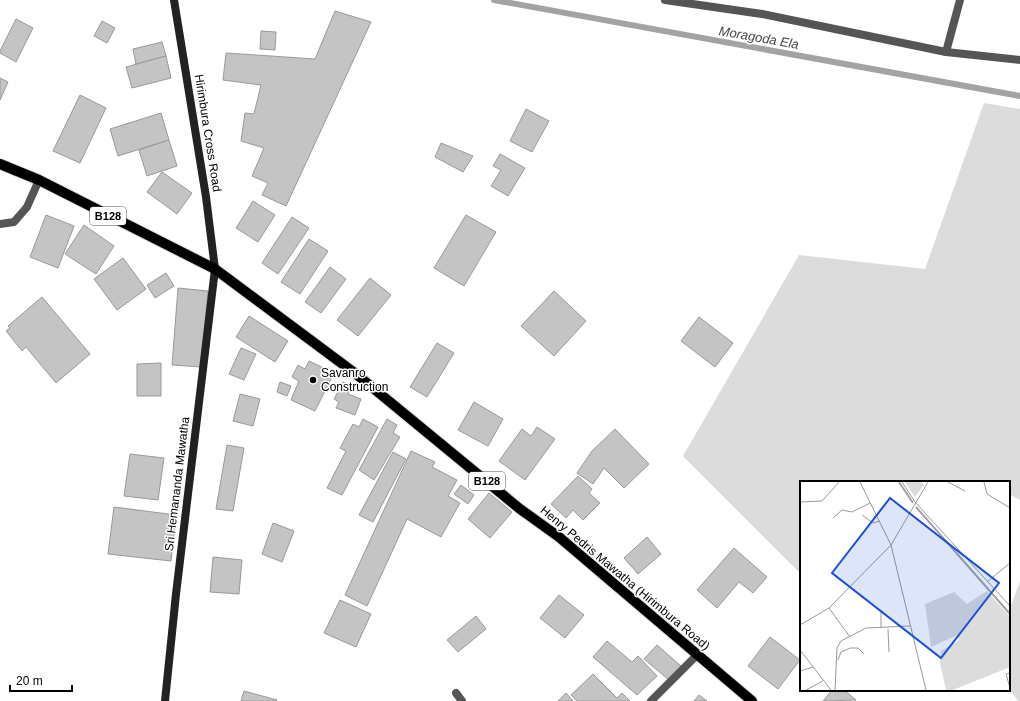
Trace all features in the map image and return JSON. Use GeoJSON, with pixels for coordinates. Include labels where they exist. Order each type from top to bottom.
{"type":"FeatureCollection","features":[{"type":"Feature","properties":{"kind":"main road","name":"Hirimbura Cross Road"},"geometry":{"type":"LineString","coordinates":[[174,0],[206,197],[215,269]]}},
{"type":"Feature","properties":{"kind":"main road","name":"B128"},"geometry":{"type":"LineString","coordinates":[[0,164],[39,180],[215,269]]}},
{"type":"Feature","properties":{"kind":"main road","name":"Henry Pedris Mawatha (Hirimbura Road)"},"geometry":{"type":"LineString","coordinates":[[215,269],[356,374],[520,509],[558,537],[752,701]]}},
{"type":"Feature","properties":{"kind":"main road","name":"Sri Hemananda Mawatha"},"geometry":{"type":"LineString","coordinates":[[165,701],[177,586],[215,269]]}},
{"type":"Feature","properties":{"kind":"street"},"geometry":{"type":"LineString","coordinates":[[665,0],[762,14],[946,52],[1020,60]]}},
{"type":"Feature","properties":{"kind":"street"},"geometry":{"type":"LineString","coordinates":[[946,52],[960,0]]}},
{"type":"Feature","properties":{"kind":"street"},"geometry":{"type":"LineString","coordinates":[[0,224],[14,222],[27,207],[39,180]]}},
{"type":"Feature","properties":{"kind":"street"},"geometry":{"type":"LineString","coordinates":[[651,701],[697,655]]}},
{"type":"Feature","properties":{"kind":"street"},"geometry":{"type":"LineString","coordinates":[[456,693],[462,701]]}},
{"type":"Feature","properties":{"kind":"shaded area"},"geometry":{"type":"Polygon","coordinates":[[[984,103],[1020,109],[1020,500],[1011,495],[1010,497],[1010,481],[800,481],[800,573],[683,456],[799,255],[925,269],[984,103]]]}},
{"type":"Feature","properties":{"kind":"shaded area"},"geometry":{"type":"Polygon","coordinates":[[[1020,581],[1020,701],[1018,701],[1010,690],[1010,608],[1020,581]]]}},
{"type":"Feature","properties":{"kind":"building"},"geometry":{"type":"Polygon","coordinates":[[[335,11],[371,22],[286,206],[262,195],[268,183],[252,176],[264,148],[241,141],[245,113],[254,114],[261,85],[223,80],[226,53],[315,59],[335,11]]]}},
{"type":"Feature","properties":{"kind":"building"},"geometry":{"type":"Polygon","coordinates":[[[16,19],[33,28],[16,62],[0,53],[0,51],[16,19]]]}},
{"type":"Feature","properties":{"kind":"building"},"geometry":{"type":"Polygon","coordinates":[[[102,21],[115,28],[107,43],[94,36],[102,21]]]}},
{"type":"Feature","properties":{"kind":"building"},"geometry":{"type":"Polygon","coordinates":[[[261,31],[276,32],[275,50],[260,49],[261,31]]]}},
{"type":"Feature","properties":{"kind":"building"},"geometry":{"type":"Polygon","coordinates":[[[162,42],[166,56],[136,64],[133,49],[162,42]]]}},
{"type":"Feature","properties":{"kind":"building"},"geometry":{"type":"Polygon","coordinates":[[[166,56],[171,78],[132,88],[126,67],[166,56]]]}},
{"type":"Feature","properties":{"kind":"building"},"geometry":{"type":"Polygon","coordinates":[[[0,78],[8,82],[0,100],[0,78]]]}},
{"type":"Feature","properties":{"kind":"building"},"geometry":{"type":"Polygon","coordinates":[[[80,95],[106,108],[80,163],[53,151],[80,95]]]}},
{"type":"Feature","properties":{"kind":"building"},"geometry":{"type":"Polygon","coordinates":[[[526,109],[549,121],[532,152],[510,141],[526,109]]]}},
{"type":"Feature","properties":{"kind":"building"},"geometry":{"type":"Polygon","coordinates":[[[161,113],[169,140],[118,156],[110,129],[161,113]]]}},
{"type":"Feature","properties":{"kind":"building"},"geometry":{"type":"Polygon","coordinates":[[[169,140],[177,166],[147,176],[139,150],[169,140]]]}},
{"type":"Feature","properties":{"kind":"building"},"geometry":{"type":"Polygon","coordinates":[[[441,143],[473,156],[463,172],[435,157],[441,143]]]}},
{"type":"Feature","properties":{"kind":"building"},"geometry":{"type":"Polygon","coordinates":[[[500,154],[525,168],[508,196],[491,186],[501,170],[493,166],[500,154]]]}},
{"type":"Feature","properties":{"kind":"building"},"geometry":{"type":"Polygon","coordinates":[[[162,172],[192,193],[177,214],[147,192],[162,172]]]}},
{"type":"Feature","properties":{"kind":"building"},"geometry":{"type":"Polygon","coordinates":[[[253,201],[275,215],[258,242],[236,228],[253,201]]]}},
{"type":"Feature","properties":{"kind":"building"},"geometry":{"type":"Polygon","coordinates":[[[46,215],[74,226],[58,268],[30,257],[46,215]]]}},
{"type":"Feature","properties":{"kind":"building"},"geometry":{"type":"Polygon","coordinates":[[[466,215],[496,232],[464,286],[434,268],[466,215]]]}},
{"type":"Feature","properties":{"kind":"building"},"geometry":{"type":"Polygon","coordinates":[[[292,217],[309,228],[278,274],[262,263],[292,217]]]}},
{"type":"Feature","properties":{"kind":"building"},"geometry":{"type":"Polygon","coordinates":[[[84,225],[114,246],[96,274],[65,254],[84,225]]]}},
{"type":"Feature","properties":{"kind":"building"},"geometry":{"type":"Polygon","coordinates":[[[309,239],[328,251],[300,294],[281,282],[309,239]]]}},
{"type":"Feature","properties":{"kind":"building"},"geometry":{"type":"Polygon","coordinates":[[[123,258],[146,289],[117,310],[94,279],[123,258]]]}},
{"type":"Feature","properties":{"kind":"building"},"geometry":{"type":"Polygon","coordinates":[[[330,267],[346,279],[321,313],[305,302],[330,267]]]}},
{"type":"Feature","properties":{"kind":"building"},"geometry":{"type":"Polygon","coordinates":[[[166,273],[174,286],[155,298],[147,285],[166,273]]]}},
{"type":"Feature","properties":{"kind":"building"},"geometry":{"type":"Polygon","coordinates":[[[370,278],[391,295],[358,336],[337,320],[370,278]]]}},
{"type":"Feature","properties":{"kind":"building"},"geometry":{"type":"Polygon","coordinates":[[[178,288],[208,291],[201,367],[172,365],[178,288]]]}},
{"type":"Feature","properties":{"kind":"building"},"geometry":{"type":"Polygon","coordinates":[[[554,291],[586,321],[554,356],[521,326],[554,291]]]}},
{"type":"Feature","properties":{"kind":"building"},"geometry":{"type":"Polygon","coordinates":[[[42,297],[90,354],[56,383],[26,347],[22,351],[6,331],[10,328],[8,326],[42,297]]]}},
{"type":"Feature","properties":{"kind":"building"},"geometry":{"type":"Polygon","coordinates":[[[249,316],[288,341],[275,362],[236,337],[249,316]]]}},
{"type":"Feature","properties":{"kind":"building"},"geometry":{"type":"Polygon","coordinates":[[[699,317],[733,343],[715,367],[681,341],[699,317]]]}},
{"type":"Feature","properties":{"kind":"building"},"geometry":{"type":"Polygon","coordinates":[[[437,343],[454,353],[427,397],[410,387],[437,343]]]}},
{"type":"Feature","properties":{"kind":"building"},"geometry":{"type":"Polygon","coordinates":[[[241,348],[256,354],[244,380],[229,374],[241,348]]]}},
{"type":"Feature","properties":{"kind":"building"},"geometry":{"type":"Polygon","coordinates":[[[309,361],[334,373],[315,411],[291,400],[299,381],[292,377],[298,365],[305,369],[309,361]]]}},
{"type":"Feature","properties":{"kind":"building"},"geometry":{"type":"Polygon","coordinates":[[[161,363],[161,396],[137,396],[137,364],[161,363]]]}},
{"type":"Feature","properties":{"kind":"building"},"geometry":{"type":"Polygon","coordinates":[[[280,382],[291,386],[287,396],[277,392],[280,382]]]}},
{"type":"Feature","properties":{"kind":"building"},"geometry":{"type":"Polygon","coordinates":[[[343,382],[352,386],[348,394],[361,399],[355,415],[336,408],[339,402],[334,399],[343,382]]]}},
{"type":"Feature","properties":{"kind":"building"},"geometry":{"type":"Polygon","coordinates":[[[240,394],[260,399],[253,426],[233,421],[240,394]]]}},
{"type":"Feature","properties":{"kind":"building"},"geometry":{"type":"Polygon","coordinates":[[[474,402],[503,419],[488,446],[458,430],[474,402]]]}},
{"type":"Feature","properties":{"kind":"building"},"geometry":{"type":"Polygon","coordinates":[[[363,419],[378,427],[342,495],[327,488],[346,451],[340,448],[353,424],[359,427],[363,419]]]}},
{"type":"Feature","properties":{"kind":"building"},"geometry":{"type":"Polygon","coordinates":[[[387,419],[397,425],[393,433],[400,437],[374,480],[359,470],[387,419]]]}},
{"type":"Feature","properties":{"kind":"building"},"geometry":{"type":"Polygon","coordinates":[[[537,427],[555,439],[525,480],[499,461],[522,429],[531,436],[537,427]]]}},
{"type":"Feature","properties":{"kind":"building"},"geometry":{"type":"Polygon","coordinates":[[[615,429],[649,464],[624,488],[604,468],[593,484],[577,473],[592,451],[615,429]]]}},
{"type":"Feature","properties":{"kind":"building"},"geometry":{"type":"Polygon","coordinates":[[[227,445],[244,448],[233,511],[216,509],[227,445]]]}},
{"type":"Feature","properties":{"kind":"building"},"geometry":{"type":"Polygon","coordinates":[[[411,451],[435,462],[432,467],[457,480],[448,496],[460,503],[441,537],[407,519],[367,606],[345,595],[411,451]]]}},
{"type":"Feature","properties":{"kind":"building"},"geometry":{"type":"Polygon","coordinates":[[[393,452],[406,459],[373,522],[359,515],[393,452]]]}},
{"type":"Feature","properties":{"kind":"building"},"geometry":{"type":"Polygon","coordinates":[[[130,454],[164,458],[158,500],[124,496],[130,454]]]}},
{"type":"Feature","properties":{"kind":"building"},"geometry":{"type":"Polygon","coordinates":[[[578,476],[592,489],[589,493],[600,503],[583,520],[573,510],[566,518],[551,504],[578,476]]]}},
{"type":"Feature","properties":{"kind":"building"},"geometry":{"type":"Polygon","coordinates":[[[461,485],[474,495],[468,504],[454,494],[461,485]]]}},
{"type":"Feature","properties":{"kind":"building"},"geometry":{"type":"Polygon","coordinates":[[[489,493],[512,512],[490,538],[468,519],[489,493]]]}},
{"type":"Feature","properties":{"kind":"building"},"geometry":{"type":"Polygon","coordinates":[[[114,507],[176,515],[171,561],[108,554],[114,507]]]}},
{"type":"Feature","properties":{"kind":"building"},"geometry":{"type":"Polygon","coordinates":[[[273,523],[294,531],[282,562],[262,554],[273,523]]]}},
{"type":"Feature","properties":{"kind":"building"},"geometry":{"type":"Polygon","coordinates":[[[647,537],[661,554],[638,574],[624,558],[647,537]]]}},
{"type":"Feature","properties":{"kind":"building"},"geometry":{"type":"Polygon","coordinates":[[[734,548],[767,577],[753,593],[739,582],[717,608],[697,590],[734,548]]]}},
{"type":"Feature","properties":{"kind":"building"},"geometry":{"type":"Polygon","coordinates":[[[213,557],[242,560],[239,594],[210,592],[213,557]]]}},
{"type":"Feature","properties":{"kind":"building"},"geometry":{"type":"Polygon","coordinates":[[[559,595],[584,615],[565,638],[540,618],[559,595]]]}},
{"type":"Feature","properties":{"kind":"building"},"geometry":{"type":"Polygon","coordinates":[[[340,600],[371,614],[356,647],[324,633],[340,600]]]}},
{"type":"Feature","properties":{"kind":"building"},"geometry":{"type":"Polygon","coordinates":[[[476,616],[486,629],[458,652],[447,640],[476,616]]]}},
{"type":"Feature","properties":{"kind":"building"},"geometry":{"type":"Polygon","coordinates":[[[770,637],[800,660],[778,689],[748,666],[770,637]]]}},
{"type":"Feature","properties":{"kind":"building"},"geometry":{"type":"Polygon","coordinates":[[[607,641],[632,662],[638,656],[657,676],[637,695],[593,657],[607,641]]]}},
{"type":"Feature","properties":{"kind":"building"},"geometry":{"type":"Polygon","coordinates":[[[657,645],[681,666],[669,680],[644,659],[657,645]]]}},
{"type":"Feature","properties":{"kind":"building"},"geometry":{"type":"Polygon","coordinates":[[[593,674],[617,698],[622,693],[630,701],[577,701],[571,695],[593,674]]]}},
{"type":"Feature","properties":{"kind":"building"},"geometry":{"type":"Polygon","coordinates":[[[244,691],[277,700],[241,701],[244,691]]]}},
{"type":"Feature","properties":{"kind":"building"},"geometry":{"type":"Polygon","coordinates":[[[831,691],[845,691],[856,700],[823,701],[831,691]]]}},
{"type":"Feature","properties":{"kind":"building"},"geometry":{"type":"Polygon","coordinates":[[[566,693],[573,701],[558,701],[566,693]]]}},
{"type":"Feature","properties":{"kind":"building"},"geometry":{"type":"Polygon","coordinates":[[[699,695],[707,701],[694,701],[699,695]]]}},
{"type":"Feature","properties":{"kind":"waterway","name":"Moragoda Ela"},"geometry":{"type":"LineString","coordinates":[[494,0],[1020,96]]}},
{"type":"Feature","properties":{"kind":"place","name":"Savanro Construction"},"geometry":{"type":"Point","coordinates":[313,380]}}]}
